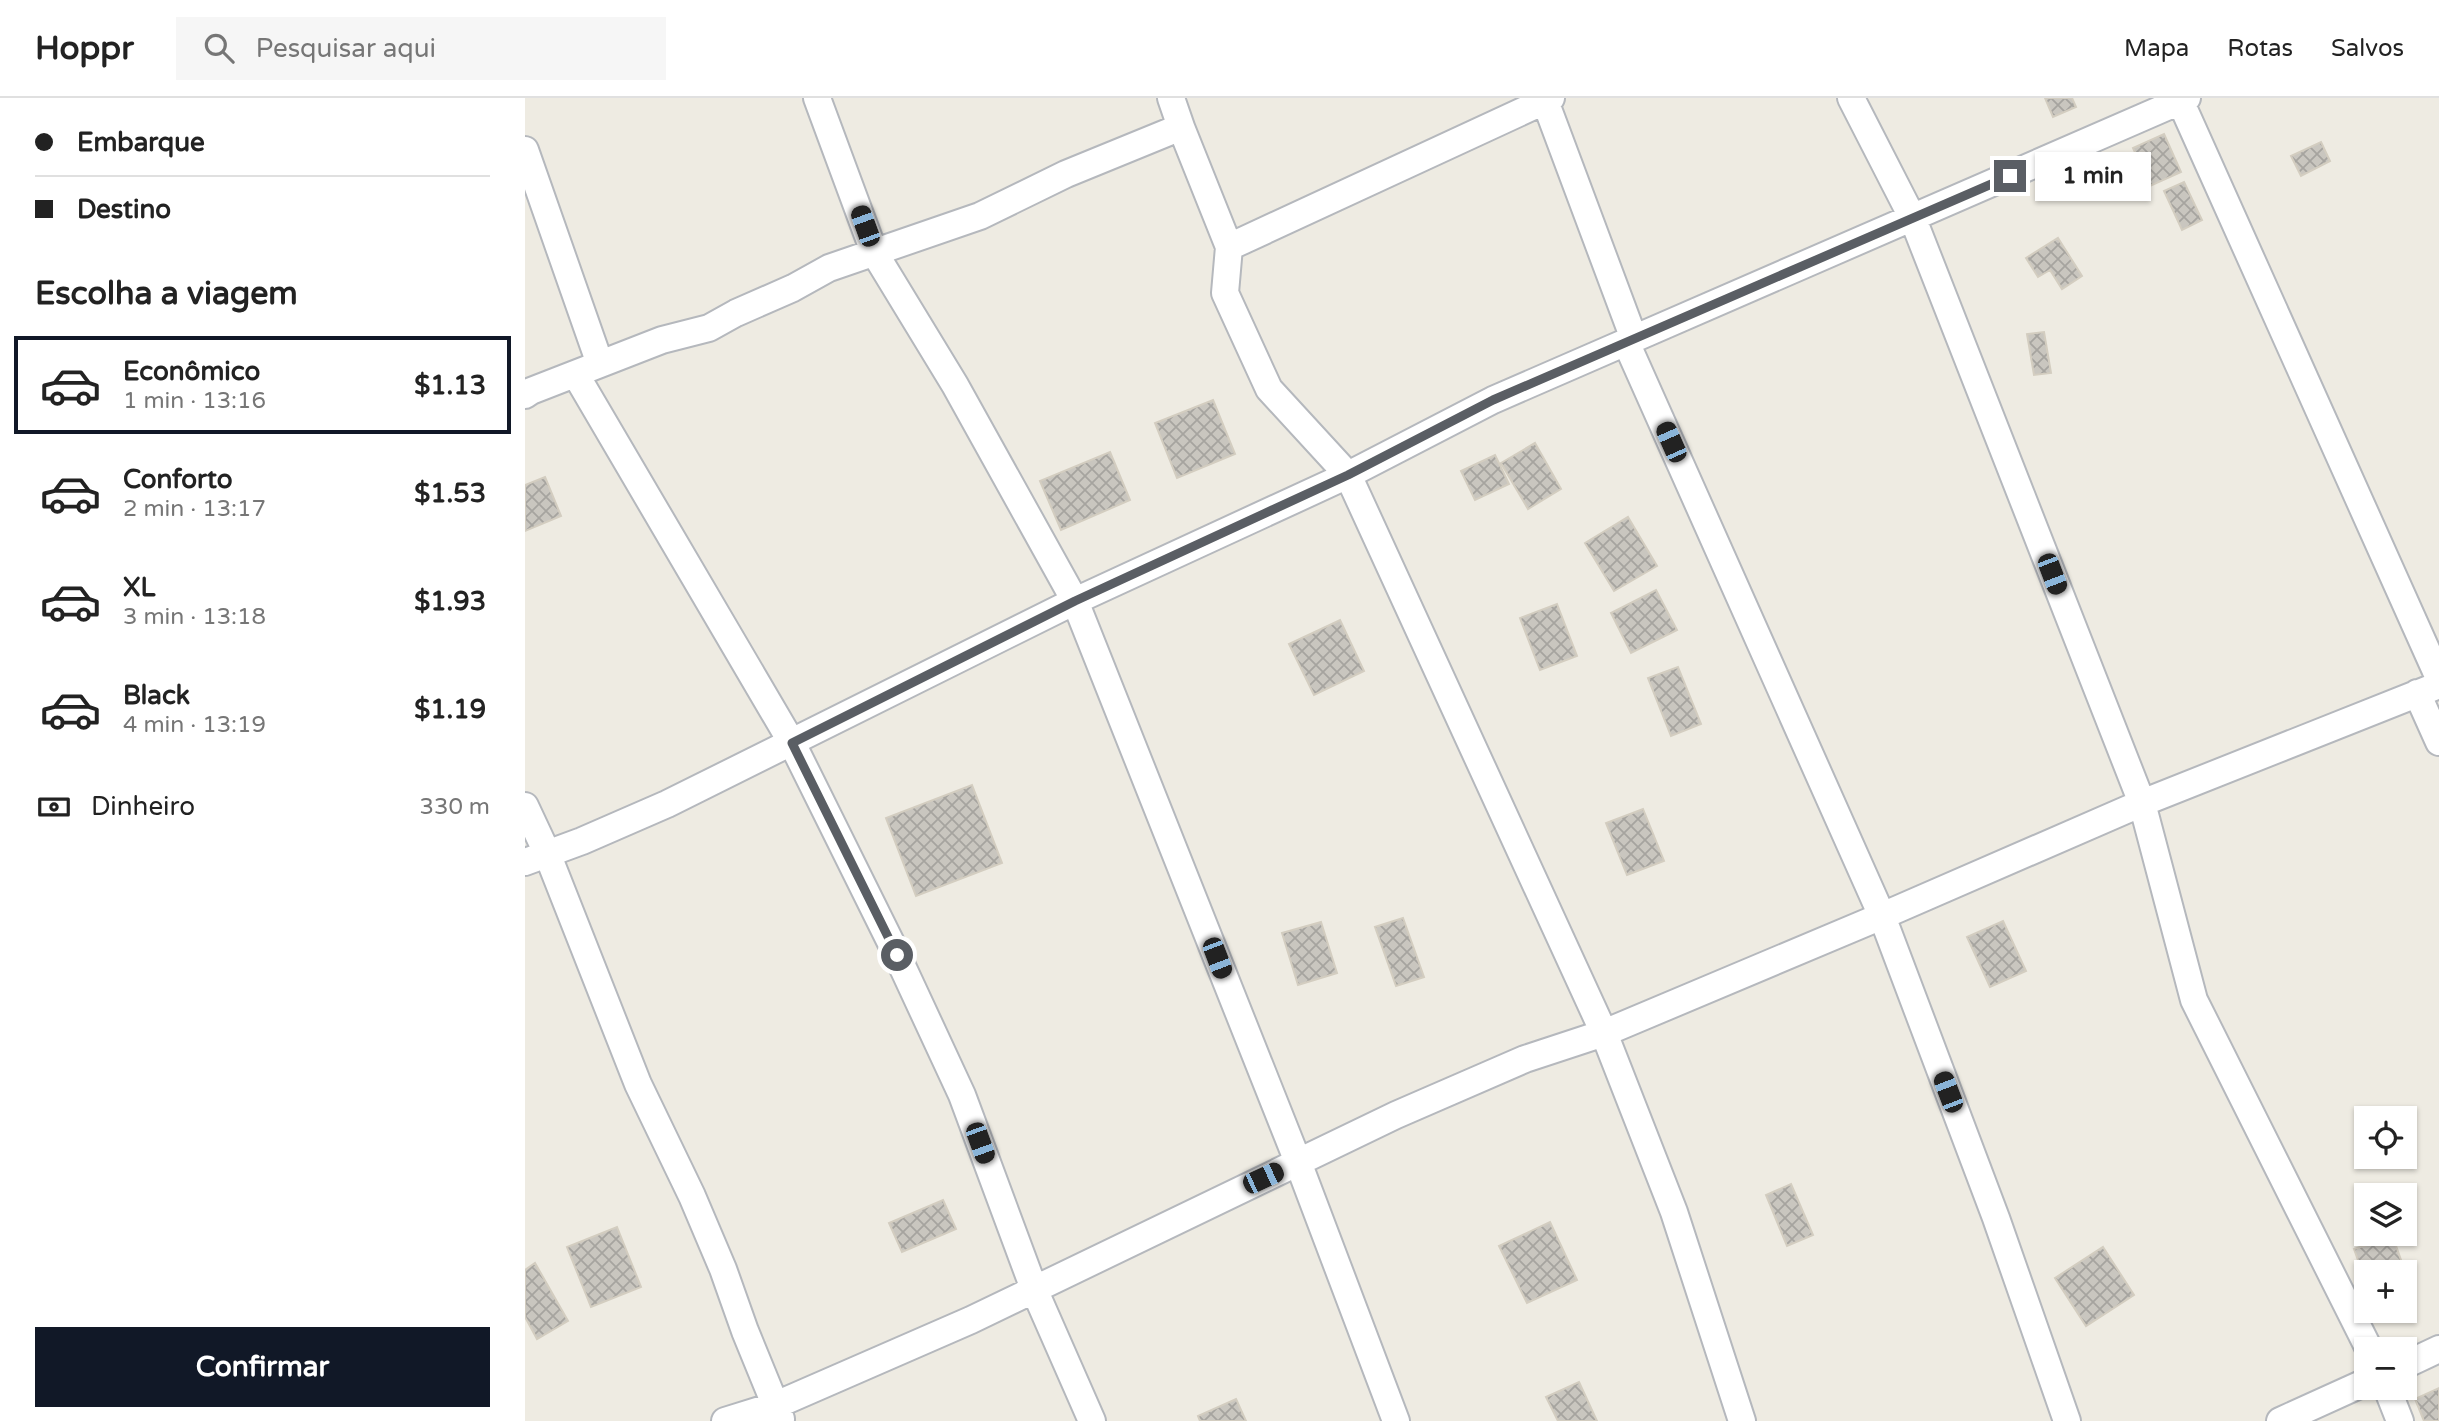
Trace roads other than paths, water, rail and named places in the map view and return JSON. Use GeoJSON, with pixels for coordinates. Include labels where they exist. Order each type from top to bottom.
{"type":"FeatureCollection","features":[{"type":"Feature","properties":{"kind":"street"},"geometry":{"type":"LineString","coordinates":[[817,98],[874,252],[955,385],[1075,601],[1298,1162],[1396,1421]]}},
{"type":"Feature","properties":{"kind":"street"},"geometry":{"type":"LineString","coordinates":[[1171,98],[1229,247],[1225,293],[1269,389],[1348,475],[1604,1032],[1674,1212],[1742,1421]]}},
{"type":"Feature","properties":{"kind":"street"},"geometry":{"type":"LineString","coordinates":[[1851,98],[1913,219],[2142,803],[2194,1000],[2363,1337]]}},
{"type":"Feature","properties":{"kind":"street"},"geometry":{"type":"LineString","coordinates":[[1229,247],[1547,99],[1630,340],[1882,916],[1991,1205],[2067,1421]]}},
{"type":"Feature","properties":{"kind":"street"},"geometry":{"type":"LineString","coordinates":[[536,858],[667,804],[1075,601],[1348,475],[1493,400],[1913,219],[2182,99],[2439,678]]}},
{"type":"Feature","properties":{"kind":"street"},"geometry":{"type":"LineString","coordinates":[[525,395],[662,340],[709,328],[736,313],[793,289],[829,268],[980,216],[1066,174],[1181,127]]}},
{"type":"Feature","properties":{"kind":"street"},"geometry":{"type":"LineString","coordinates":[[525,150],[588,370],[792,743],[897,955],[962,1095],[1034,1289],[1093,1421]]}},
{"type":"Feature","properties":{"kind":"street"},"geometry":{"type":"LineString","coordinates":[[725,1421],[779,1413],[1396,1115],[1525,1059],[1604,1032],[1882,916],[2142,803],[2428,689],[2439,742]]}},
{"type":"Feature","properties":{"kind":"street"},"geometry":{"type":"LineString","coordinates":[[525,806],[536,858],[692,1196],[779,1413]]}},
{"type":"Feature","properties":{"kind":"street"},"geometry":{"type":"LineString","coordinates":[[2417,1359],[2439,1349]]}},
{"type":"Feature","properties":{"kind":"street"},"geometry":{"type":"LineString","coordinates":[[2280,1421],[2354,1387]]}},
{"type":"Feature","properties":{"kind":"street"},"geometry":{"type":"LineString","coordinates":[[2392,1400],[2400,1421]]}}]}
